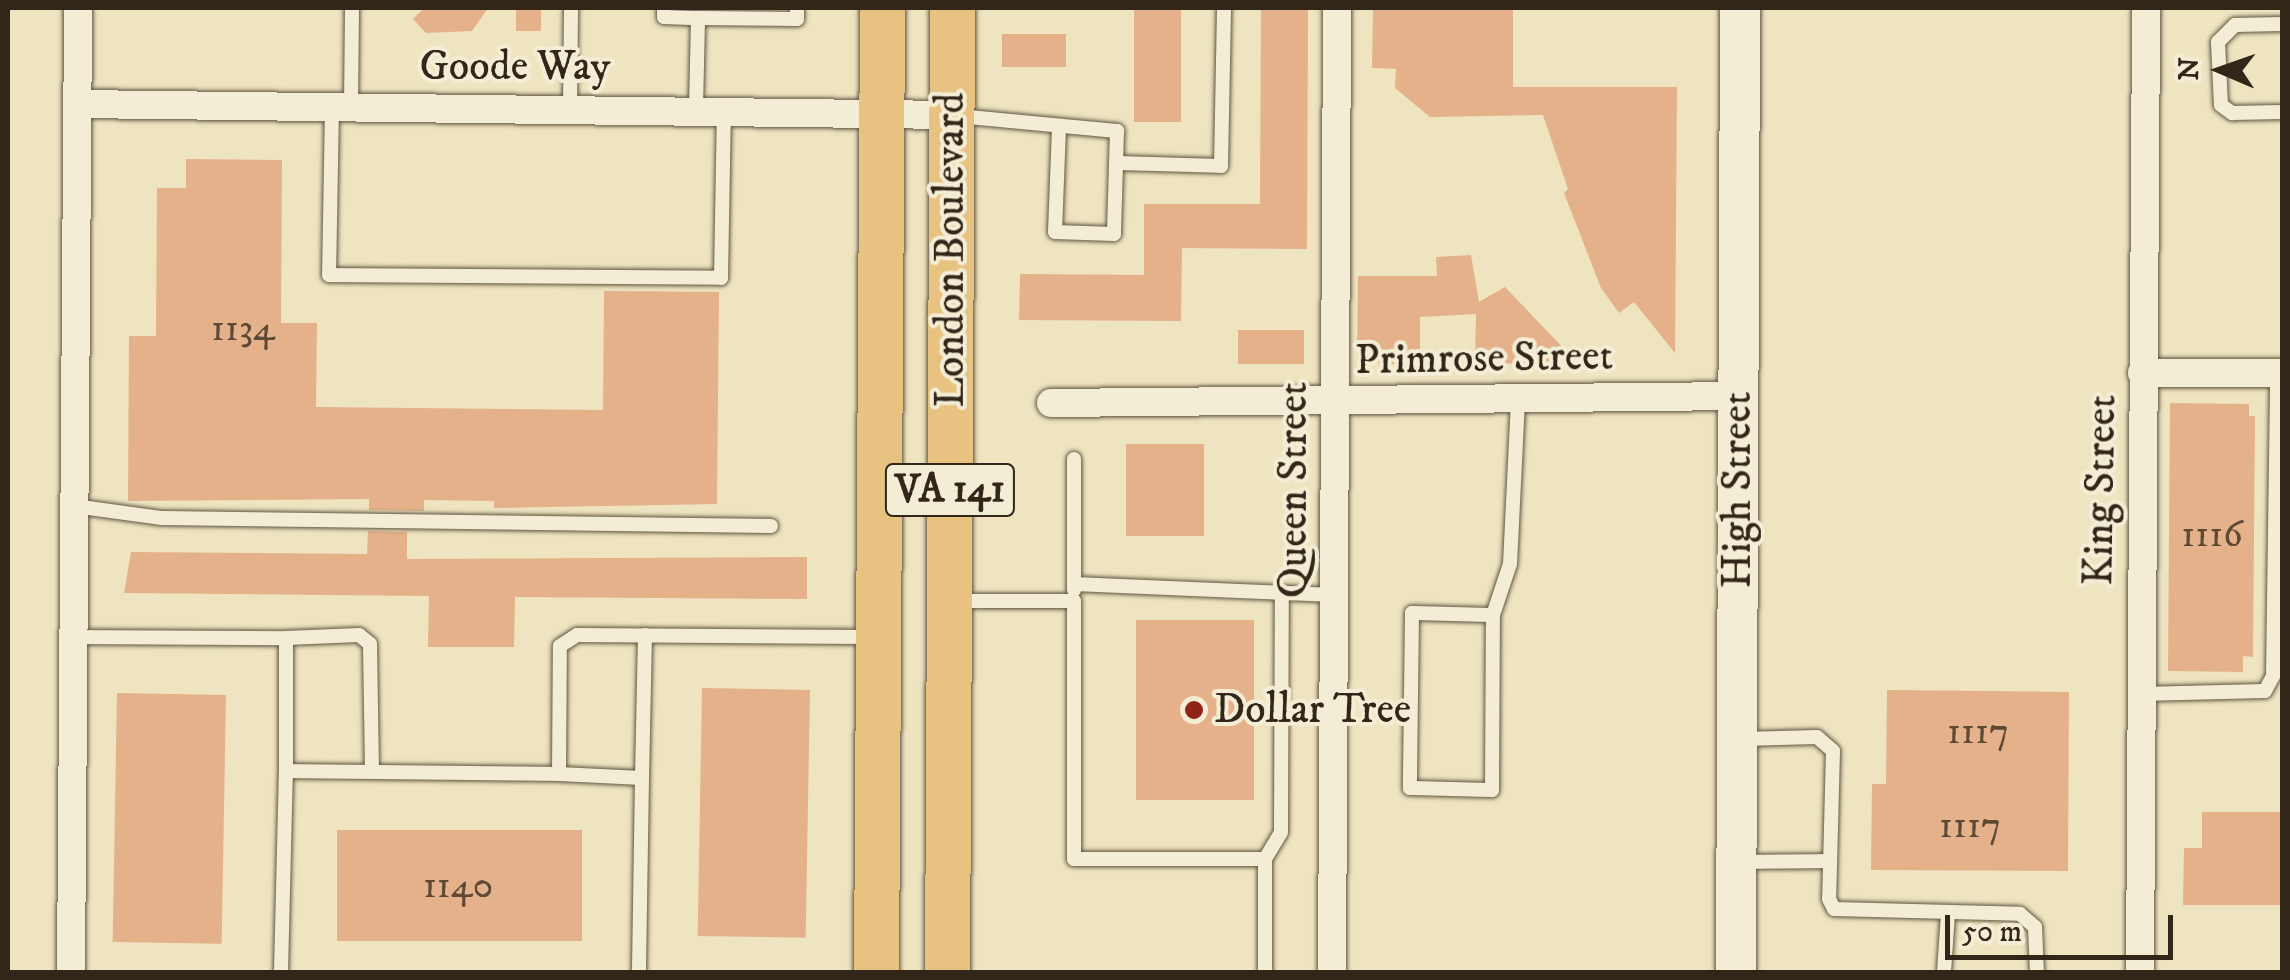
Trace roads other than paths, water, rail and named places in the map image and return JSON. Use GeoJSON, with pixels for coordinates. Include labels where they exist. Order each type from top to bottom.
{"type":"FeatureCollection","features":[{"type":"Feature","properties":{"kind":"main road","name":"London Boulevard"},"geometry":{"type":"LineString","coordinates":[[876,972],[882,8]]}},
{"type":"Feature","properties":{"kind":"main road","name":"London Boulevard"},"geometry":{"type":"LineString","coordinates":[[948,972],[952,8]]}},
{"type":"Feature","properties":{"kind":"main road","name":"High Street"},"geometry":{"type":"LineString","coordinates":[[1736,972],[1740,8]]}},
{"type":"Feature","properties":{"kind":"street"},"geometry":{"type":"LineString","coordinates":[[71,972],[78,8]]}},
{"type":"Feature","properties":{"kind":"street","name":"Queen Street"},"geometry":{"type":"LineString","coordinates":[[1332,972],[1337,8]]}},
{"type":"Feature","properties":{"kind":"street","name":"King Street"},"geometry":{"type":"LineString","coordinates":[[2140,972],[2146,8]]}},
{"type":"Feature","properties":{"kind":"street","name":"Goode Way"},"geometry":{"type":"LineString","coordinates":[[77,104],[724,108],[951,115]]}},
{"type":"Feature","properties":{"kind":"street"},"geometry":{"type":"LineString","coordinates":[[2142,374],[2280,373]]}},
{"type":"Feature","properties":{"kind":"street","name":"Primrose Street"},"geometry":{"type":"LineString","coordinates":[[1051,403],[1738,396]]}},
{"type":"Feature","properties":{"kind":"lane"},"geometry":{"type":"LineString","coordinates":[[352,8],[329,275],[721,278],[724,108]]}},
{"type":"Feature","properties":{"kind":"lane"},"geometry":{"type":"LineString","coordinates":[[570,108],[571,8]]}},
{"type":"Feature","properties":{"kind":"lane"},"geometry":{"type":"LineString","coordinates":[[664,8],[664,17],[797,13]]}},
{"type":"Feature","properties":{"kind":"lane"},"geometry":{"type":"LineString","coordinates":[[1116,163],[1221,166],[1224,8]]}},
{"type":"Feature","properties":{"kind":"lane"},"geometry":{"type":"LineString","coordinates":[[696,108],[698,18]]}},
{"type":"Feature","properties":{"kind":"lane"},"geometry":{"type":"LineString","coordinates":[[2282,24],[2224,30],[2218,93],[2232,113],[2282,112]]}},
{"type":"Feature","properties":{"kind":"lane"},"geometry":{"type":"LineString","coordinates":[[951,115],[1117,131],[1114,234],[1055,232],[1059,127]]}},
{"type":"Feature","properties":{"kind":"lane"},"geometry":{"type":"LineString","coordinates":[[2139,694],[2265,692],[2278,676],[2280,373]]}},
{"type":"Feature","properties":{"kind":"lane"},"geometry":{"type":"LineString","coordinates":[[1493,615],[1412,614],[1410,788],[1492,790],[1493,615],[1510,564],[1518,399]]}},
{"type":"Feature","properties":{"kind":"lane"},"geometry":{"type":"LineString","coordinates":[[1074,459],[1074,859],[1265,860]]}},
{"type":"Feature","properties":{"kind":"lane"},"geometry":{"type":"LineString","coordinates":[[74,506],[162,518],[771,526]]}},
{"type":"Feature","properties":{"kind":"lane"},"geometry":{"type":"LineString","coordinates":[[1074,584],[1160,584],[1282,596],[1334,595]]}},
{"type":"Feature","properties":{"kind":"lane"},"geometry":{"type":"LineString","coordinates":[[1265,972],[1265,860],[1281,832],[1282,596]]}},
{"type":"Feature","properties":{"kind":"lane"},"geometry":{"type":"LineString","coordinates":[[950,601],[1074,601]]}},
{"type":"Feature","properties":{"kind":"lane"},"geometry":{"type":"LineString","coordinates":[[74,637],[359,635],[370,644],[372,772]]}},
{"type":"Feature","properties":{"kind":"lane"},"geometry":{"type":"LineString","coordinates":[[559,774],[560,646],[577,635],[879,638]]}},
{"type":"Feature","properties":{"kind":"lane"},"geometry":{"type":"LineString","coordinates":[[639,972],[646,635]]}},
{"type":"Feature","properties":{"kind":"lane"},"geometry":{"type":"LineString","coordinates":[[280,972],[286,638]]}},
{"type":"Feature","properties":{"kind":"lane"},"geometry":{"type":"LineString","coordinates":[[1736,739],[1827,742],[1833,752],[1830,861],[1834,910],[2030,919],[2037,972]]}},
{"type":"Feature","properties":{"kind":"lane"},"geometry":{"type":"LineString","coordinates":[[286,770],[642,778]]}},
{"type":"Feature","properties":{"kind":"lane"},"geometry":{"type":"LineString","coordinates":[[1736,862],[1830,861]]}},
{"type":"Feature","properties":{"kind":"lane"},"geometry":{"type":"LineString","coordinates":[[1944,972],[1948,914]]}},
{"type":"Feature","properties":{"kind":"place","name":"Dollar Tree"},"geometry":{"type":"Point","coordinates":[1194,710]}}]}
